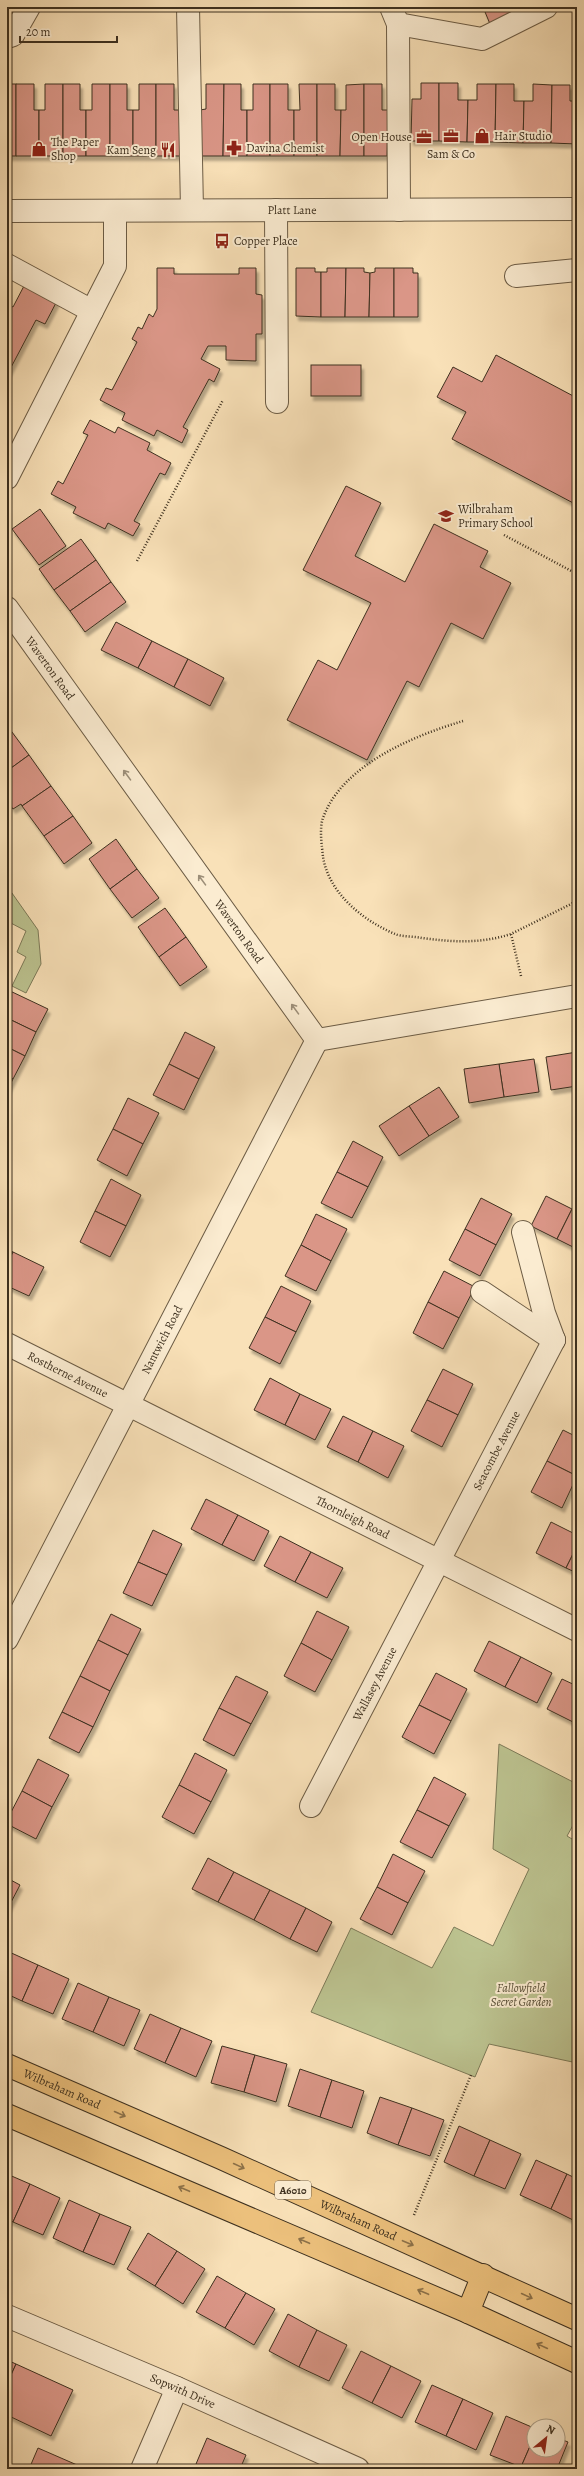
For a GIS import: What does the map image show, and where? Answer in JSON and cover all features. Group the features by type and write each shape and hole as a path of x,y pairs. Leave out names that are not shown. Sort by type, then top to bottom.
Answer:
{"highway":[{"name":"Wilbraham Road","path":"7,2065 221,2158 403,2241 483,2275 577,2319"},
{"path":"7,2114 468,2312 577,2362"},
{"path":"468,2312 483,2275"}],"street":[{"path":"7,37 13,34 29,7"},
{"path":"188,7 192,210"},
{"path":"398,210 394,16 482,39 546,7"},
{"name":"Platt Lane","path":"7,211 577,209"},
{"path":"7,478 115,266 115,210"},
{"path":"276,210 277,402"},
{"path":"7,265 92,311"},
{"path":"516,276 577,270"},
{"name":"Waverton Road","path":"7,608 317,1040"},
{"path":"317,1040 577,996"},
{"name":"Nantwich Road","path":"7,1640 317,1040"},
{"path":"523,1232 544,1313 554,1340"},
{"path":"482,1292 554,1340"},
{"name":"Seacombe Avenue","path":"439,1561 554,1340"},
{"name":"Rostherne Avenue","path":"7,1344 130,1404"},
{"name":"Thornleigh Road","path":"130,1404 577,1630"},
{"name":"Wallasey Avenue","path":"311,1806 439,1561"},
{"name":"Sopwith Drive","path":"7,2316 177,2388 358,2469"},
{"path":"142,2469 177,2388"}],"path":[{"path":"137,561 223,400"},
{"path":"504,535 577,574"},
{"path":"463,721 430,731 408,742 366,764 345,782 322,819 322,849 325,867 332,884 352,908 395,934 453,942 491,940 511,934 577,901"},
{"path":"511,934 528,1004"},
{"path":"403,2241 470,2075"}],"green space":[{"path":"7,886 38,930 41,964 26,993 12,986 26,957 17,952 26,931 7,921"},
{"name":"Fallowfield Secret Garden","path":"499,1744 577,1784 577,1818 567,1836 577,1842 577,2063 489,2044 475,2077 311,2012 351,1928 432,1968 454,1927 493,1946 529,1869 493,1849"}],"building":[{"path":"483,7 538,7 490,24"},
{"path":"421,83 439,83 439,141 411,141 412,99 421,99"},
{"path":"439,83 458,83 458,100 468,100 467,142 439,141"},
{"path":"7,84 16,84 16,156 7,156"},
{"path":"16,84 34,84 34,110 39,110 39,156 16,156"},
{"path":"45,84 63,84 63,156 39,156 39,110 45,110"},
{"path":"63,84 80,84 80,110 86,110 86,156 63,156"},
{"path":"92,84 110,84 110,156 86,156 86,110 92,110"},
{"path":"110,84 127,84 127,110 133,110 133,156 110,156"},
{"path":"139,84 156,84 156,156 133,156 133,110 139,110"},
{"path":"156,84 174,84 174,110 180,110 180,156 156,156"},
{"path":"206,84 224,84 223,156 200,156 200,110 206,109"},
{"path":"224,84 241,84 241,110 247,110 247,156 223,156"},
{"path":"253,84 270,84 270,156 247,156 247,110 253,110"},
{"path":"270,84 288,84 288,110 294,110 294,156 270,156"},
{"path":"299,84 317,84 317,156 294,156 294,110 300,110"},
{"path":"317,84 335,84 335,110 341,110 340,156 317,156"},
{"path":"364,84 364,156 340,156 341,110 346,110 346,85"},
{"path":"364,84 382,84 382,110 388,110 387,156 364,156"},
{"path":"477,84 496,84 495,142 467,142 468,100 477,100"},
{"path":"496,84 514,84 514,101 524,101 523,143 495,142"},
{"path":"533,84 552,85 551,143 523,143 524,101 533,101"},
{"path":"552,85 570,85 570,101 577,101 577,144 551,143"},
{"path":"157,268 174,268 174,274 239,274 239,268 256,268 256,294 262,295 262,334 256,334 256,361 226,360 226,346 208,346 201,359 220,369 214,382 209,379 183,427 188,430 182,443 157,430 154,436 122,420 125,413 100,400 106,388 112,390 137,342 132,339 138,327 142,329 149,314 153,317 157,309"},
{"path":"296,268 315,268 315,272 321,272 321,317 296,316"},
{"path":"327,268 346,268 345,317 321,317 321,272 327,272"},
{"path":"346,268 364,268 364,272 370,273 369,317 345,317"},
{"path":"375,268 394,268 394,317 369,317 370,273 375,272"},
{"path":"394,268 413,268 413,273 418,273 418,317 394,317"},
{"path":"25,284 57,301 45,324 36,320 7,375 7,304 13,307"},
{"path":"496,355 577,398 577,505 452,439 466,412 437,397 453,367 482,382"},
{"path":"311,365 361,365 361,396 311,396"},
{"path":"90,420 115,433 118,427 150,443 147,450 171,463 165,475 160,473 134,521 140,524 133,536 108,523 105,529 73,513 76,507 51,494 58,481 63,484 88,435 83,433"},
{"path":"346,486 381,503 355,556 405,582 434,524 488,551 480,567 511,583 483,639 451,623 419,687 407,681 367,760 287,720 318,660 337,670 371,603 303,570"},
{"path":"40,509 66,546 39,565 12,529"},
{"path":"81,539 96,560 54,590 39,569"},
{"path":"96,560 111,582 70,611 54,590"},
{"path":"111,582 126,602 85,632 70,611"},
{"path":"116,622 152,641 138,668 101,650"},
{"path":"152,641 188,659 174,687 138,668"},
{"path":"188,659 224,678 210,706 174,687"},
{"path":"9,728 29,755 7,771 7,729"},
{"path":"29,755 51,786 22,806 21,804 13,809 7,801 7,771"},
{"path":"51,786 73,816 44,836 22,806"},
{"path":"73,816 92,843 64,864 44,836"},
{"path":"116,839 137,869 110,889 89,859"},
{"path":"137,869 159,898 132,918 110,889"},
{"path":"165,908 186,937 159,957 138,927"},
{"path":"186,937 207,967 180,986 159,957"},
{"path":"8,990 48,1009 36,1032 7,1018"},
{"path":"7,1018 36,1032 25,1056 7,1047"},
{"path":"185,1032 215,1047 199,1079 169,1064"},
{"path":"7,1047 25,1056 13,1079 7,1076"},
{"path":"577,1052 577,1086 551,1090 546,1057"},
{"path":"534,1059 539,1092 504,1097 499,1064"},
{"path":"169,1064 199,1079 184,1110 153,1095"},
{"path":"499,1064 504,1097 469,1103 464,1069"},
{"path":"7,1076 13,1079 7,1091"},
{"path":"439,1087 459,1117 429,1136 409,1106"},
{"path":"128,1098 159,1113 143,1144 113,1129"},
{"path":"409,1106 429,1136 399,1156 379,1126"},
{"path":"113,1129 143,1144 127,1176 97,1160"},
{"path":"353,1141 383,1157 368,1187 337,1172"},
{"path":"337,1172 368,1187 352,1218 321,1203"},
{"path":"111,1179 141,1195 126,1226 95,1211"},
{"path":"546,1196 572,1209 557,1239 531,1226"},
{"path":"481,1198 512,1214 496,1245 465,1229"},
{"path":"572,1209 577,1212 577,1249 557,1239"},
{"path":"95,1211 126,1226 110,1257 80,1242"},
{"path":"316,1214 347,1229 331,1261 301,1245"},
{"path":"465,1229 496,1245 480,1276 449,1260"},
{"path":"301,1245 331,1261 316,1291 285,1276"},
{"path":"7,1248 13,1252 7,1264"},
{"path":"13,1252 44,1267 29,1296 7,1286 7,1264"},
{"path":"444,1271 475,1287 459,1318 428,1302"},
{"path":"281,1286 311,1301 296,1332 265,1317"},
{"path":"428,1302 459,1318 443,1349 413,1333"},
{"path":"265,1317 296,1332 280,1364 249,1348"},
{"path":"443,1369 473,1384 458,1415 427,1400"},
{"path":"270,1378 300,1394 285,1425 254,1410"},
{"path":"300,1394 331,1409 315,1440 285,1425"},
{"path":"427,1400 458,1415 442,1447 411,1431"},
{"path":"343,1416 373,1431 358,1462 327,1447"},
{"path":"563,1430 577,1437 577,1476 547,1461"},
{"path":"373,1431 404,1446 388,1478 358,1462"},
{"path":"547,1461 577,1476 562,1508 531,1492"},
{"path":"206,1499 238,1515 222,1545 191,1529"},
{"path":"238,1515 269,1531 254,1561 222,1545"},
{"path":"551,1522 577,1535 577,1546 566,1568 536,1553"},
{"path":"153,1530 182,1544 167,1575 138,1562"},
{"path":"280,1536 311,1552 295,1582 264,1566"},
{"path":"577,1546 577,1573 566,1568"},
{"path":"311,1552 343,1568 327,1598 295,1582"},
{"path":"138,1562 167,1575 152,1606 123,1593"},
{"path":"317,1611 349,1627 332,1660 301,1643"},
{"path":"111,1614 141,1629 128,1655 98,1640"},
{"path":"98,1640 128,1655 110,1691 80,1676"},
{"path":"489,1641 521,1657 505,1687 474,1671"},
{"path":"301,1643 332,1660 315,1692 284,1676"},
{"path":"521,1657 552,1673 537,1703 505,1687"},
{"path":"436,1673 467,1689 451,1721 419,1705"},
{"path":"80,1676 110,1691 93,1727 62,1712"},
{"path":"236,1676 268,1692 251,1724 219,1708"},
{"path":"562,1679 577,1686 577,1724 547,1709"},
{"path":"419,1705 451,1721 434,1754 402,1737"},
{"path":"219,1708 251,1724 234,1756 203,1740"},
{"path":"62,1712 93,1727 79,1753 49,1738"},
{"path":"195,1753 227,1770 211,1802 179,1785"},
{"path":"38,1759 69,1775 52,1807 22,1791"},
{"path":"434,1777 466,1794 449,1826 417,1810"},
{"path":"179,1785 211,1802 194,1834 162,1817"},
{"path":"22,1791 52,1807 36,1839 7,1824 7,1820"},
{"path":"417,1810 449,1826 432,1858 400,1842"},
{"path":"393,1854 425,1871 408,1903 377,1887"},
{"path":"208,1858 234,1872 218,1902 192,1889"},
{"path":"234,1872 270,1890 254,1920 218,1902"},
{"path":"7,1878 20,1885 7,1910"},
{"path":"377,1887 408,1903 392,1935 360,1919"},
{"path":"270,1890 306,1908 290,1939 254,1920"},
{"path":"306,1908 332,1922 317,1952 290,1939"},
{"path":"7,1951 38,1965 22,2001 7,1994"},
{"path":"38,1965 69,1979 53,2014 22,2001"},
{"path":"78,1983 109,1997 93,2032 62,2019"},
{"path":"109,1997 140,2010 124,2046 93,2032"},
{"path":"150,2014 181,2028 165,2063 134,2049"},
{"path":"181,2028 212,2041 196,2077 165,2063"},
{"path":"222,2046 255,2055 244,2092 211,2083"},
{"path":"255,2055 287,2064 276,2102 244,2092"},
{"path":"300,2069 332,2080 320,2117 288,2106"},
{"path":"332,2080 364,2091 352,2128 320,2117"},
{"path":"380,2097 412,2108 398,2145 367,2133"},
{"path":"412,2108 444,2120 430,2156 398,2145"},
{"path":"459,2126 490,2140 474,2176 444,2162"},
{"path":"490,2140 521,2154 505,2189 474,2176"},
{"path":"536,2160 567,2174 551,2209 520,2195"},
{"path":"7,2174 30,2184 13,2222 7,2219"},
{"path":"567,2174 577,2179 577,2222 551,2209"},
{"path":"30,2184 60,2198 43,2235 13,2222"},
{"path":"69,2200 100,2214 83,2252 53,2238"},
{"path":"100,2214 131,2227 114,2265 83,2252"},
{"path":"148,2233 177,2251 155,2286 127,2269"},
{"path":"177,2251 205,2269 183,2304 155,2286"},
{"path":"217,2276 246,2293 225,2328 196,2312"},
{"path":"246,2293 275,2309 254,2345 225,2328"},
{"path":"288,2314 317,2330 299,2367 269,2351"},
{"path":"317,2330 347,2345 329,2381 299,2367"},
{"path":"361,2351 391,2366 372,2403 342,2388"},
{"path":"7,2360 16,2364 7,2384"},
{"path":"16,2364 73,2390 51,2436 7,2415 7,2384"},
{"path":"391,2366 421,2381 402,2418 372,2403"},
{"path":"432,2385 463,2399 446,2436 415,2422"},
{"path":"463,2399 493,2413 476,2450 446,2436"},
{"path":"506,2416 526,2425 526,2455 521,2467 490,2455"},
{"path":"207,2438 246,2455 240,2469 206,2469 196,2464"},
{"path":"38,2448 84,2468 84,2469 29,2469"},
{"path":"526,2455 526,2458 561,2458 557,2469 521,2467"},
{"path":"196,2464 206,2469 194,2469"}],"place":[{"name":"Sam & Co","path":"451,136"},
{"name":"Hair Studio","path":"482,136"},
{"name":"Open House","path":"424,137"},
{"name":"Davina Chemist","path":"234,148"},
{"name":"The Paper Shop","path":"39,149"},
{"name":"Kam Seng","path":"168,150"},
{"name":"Copper Place","path":"222,241"},
{"name":"Wilbraham Primary School","path":"446,516"}]}
